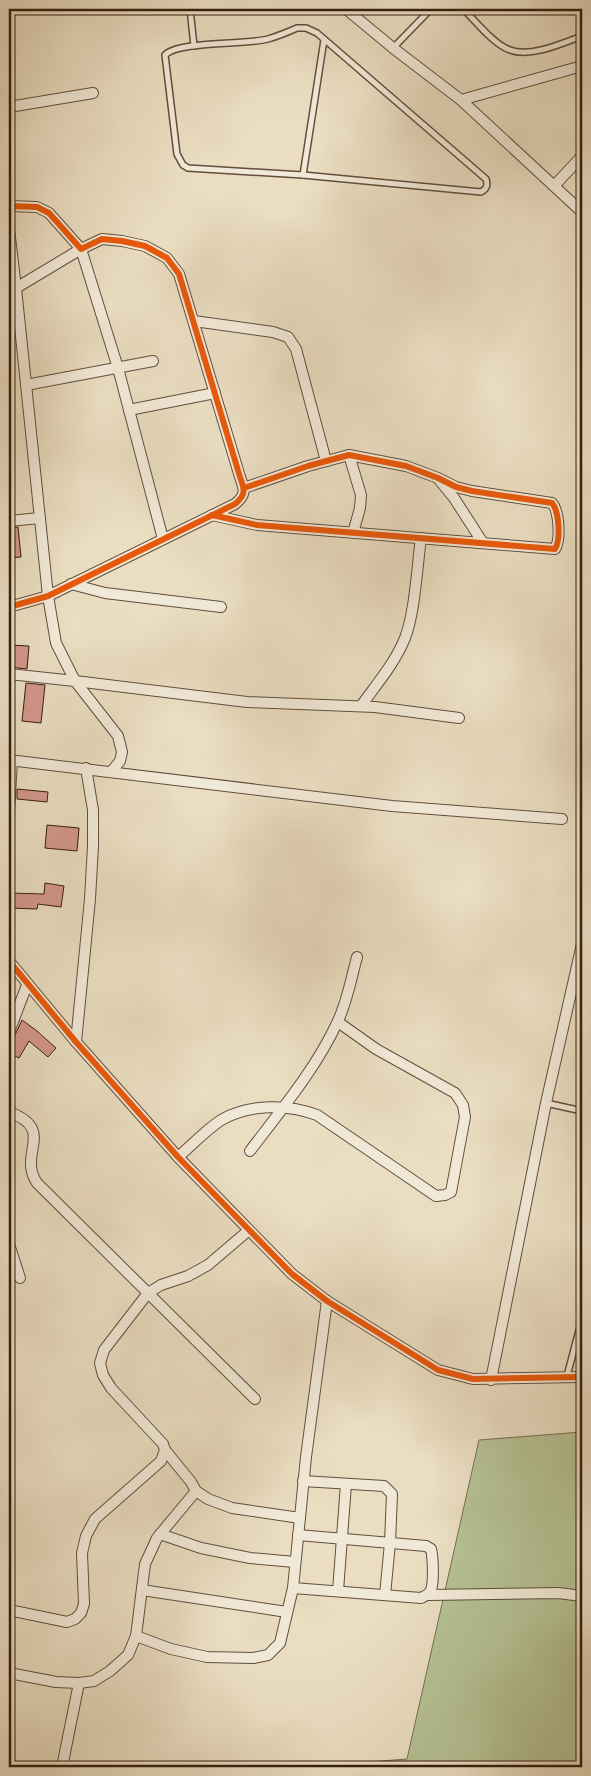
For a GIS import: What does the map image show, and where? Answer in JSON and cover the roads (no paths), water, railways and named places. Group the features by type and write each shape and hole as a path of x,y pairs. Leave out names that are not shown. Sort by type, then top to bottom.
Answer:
{"street":[{"path":"346,9 461,100 582,212"},
{"path":"461,100 582,66"},
{"path":"9,107 93,93"},
{"path":"554,186 582,156"},
{"path":"9,206 37,206 50,213 81,249 118,368 163,539"},
{"path":"9,229 16,288 13,300 26,385 48,596 56,643 75,681 118,736 122,752 120,761 112,772"},
{"path":"9,608 48,596 235,504 242,498 244,488 179,274 167,258 145,246 122,241 102,240 81,249 16,288"},
{"path":"194,321 273,332 288,338 296,349 326,461"},
{"path":"26,385 153,361"},
{"path":"129,410 215,393"},
{"path":"212,515 257,525 555,549 559,542 556,507 552,503 456,487 406,466 349,455 281,474 244,488"},
{"path":"349,455 361,494 360,508 353,533"},
{"path":"438,478 454,498 483,543"},
{"path":"9,521 40,518"},
{"path":"360,706 396,656 406,638 421,538"},
{"path":"71,584 105,592 221,607"},
{"path":"9,674 247,702 360,706 459,718"},
{"path":"9,812 11,760 392,806 562,820"},
{"path":"76,1042 90,899 93,846 93,810 86,768"},
{"path":"491,1380 546,1103 582,944"},
{"path":"250,1151 322,1053 338,1022 348,994 357,957"},
{"path":"9,962 76,1042 178,1157 292,1274 327,1301 438,1370 473,1379 491,1380 582,1377"},
{"path":"9,1032 27,985"},
{"path":"178,1157 222,1120 250,1110 283,1107 302,1109 317,1115 436,1196 451,1192 465,1117 463,1105 455,1093 376,1050 338,1022"},
{"path":"9,1112 23,1117 31,1125 34,1137 30,1163 32,1175 38,1183 255,1399"},
{"path":"249,1230 208,1264 188,1276 161,1285 148,1293 104,1350 100,1362 103,1375 111,1388 163,1444 165,1450 191,1482 196,1492 208,1499 232,1508 300,1518"},
{"path":"9,1244 20,1278"},
{"path":"136,1636 171,1649 207,1657 253,1658 268,1655 280,1643 293,1588 303,1481 327,1301"},
{"path":"9,1610 67,1622 75,1619 81,1613 84,1604 82,1553 86,1536 95,1519 161,1461 165,1450"},
{"path":"303,1481 384,1486 392,1494 385,1595"},
{"path":"338,1591 346,1484"},
{"path":"9,1673 56,1682 79,1684 94,1681 110,1671 128,1655 136,1636 145,1564 160,1534 196,1492"},
{"path":"160,1534 201,1548 250,1558 295,1562"},
{"path":"298,1535 426,1546 431,1549 432,1554 431,1590 428,1595"},
{"path":"293,1588 421,1598 428,1595 558,1593 582,1596"},
{"path":"142,1590 287,1612"},
{"path":"62,1767 79,1684"}],"lane":[{"path":"190,9 194,46"},
{"path":"393,48 431,9"},
{"path":"463,9 500,44 511,51 528,52 543,49 582,36"},
{"path":"298,28 306,28 317,32 486,179 488,184 481,192 303,175 188,168 183,165 177,154 165,55 172,50 194,46 268,39 298,28"},
{"path":"303,175 324,40"},
{"path":"546,1103 582,1111"},
{"path":"567,1376 582,1319"}]}
